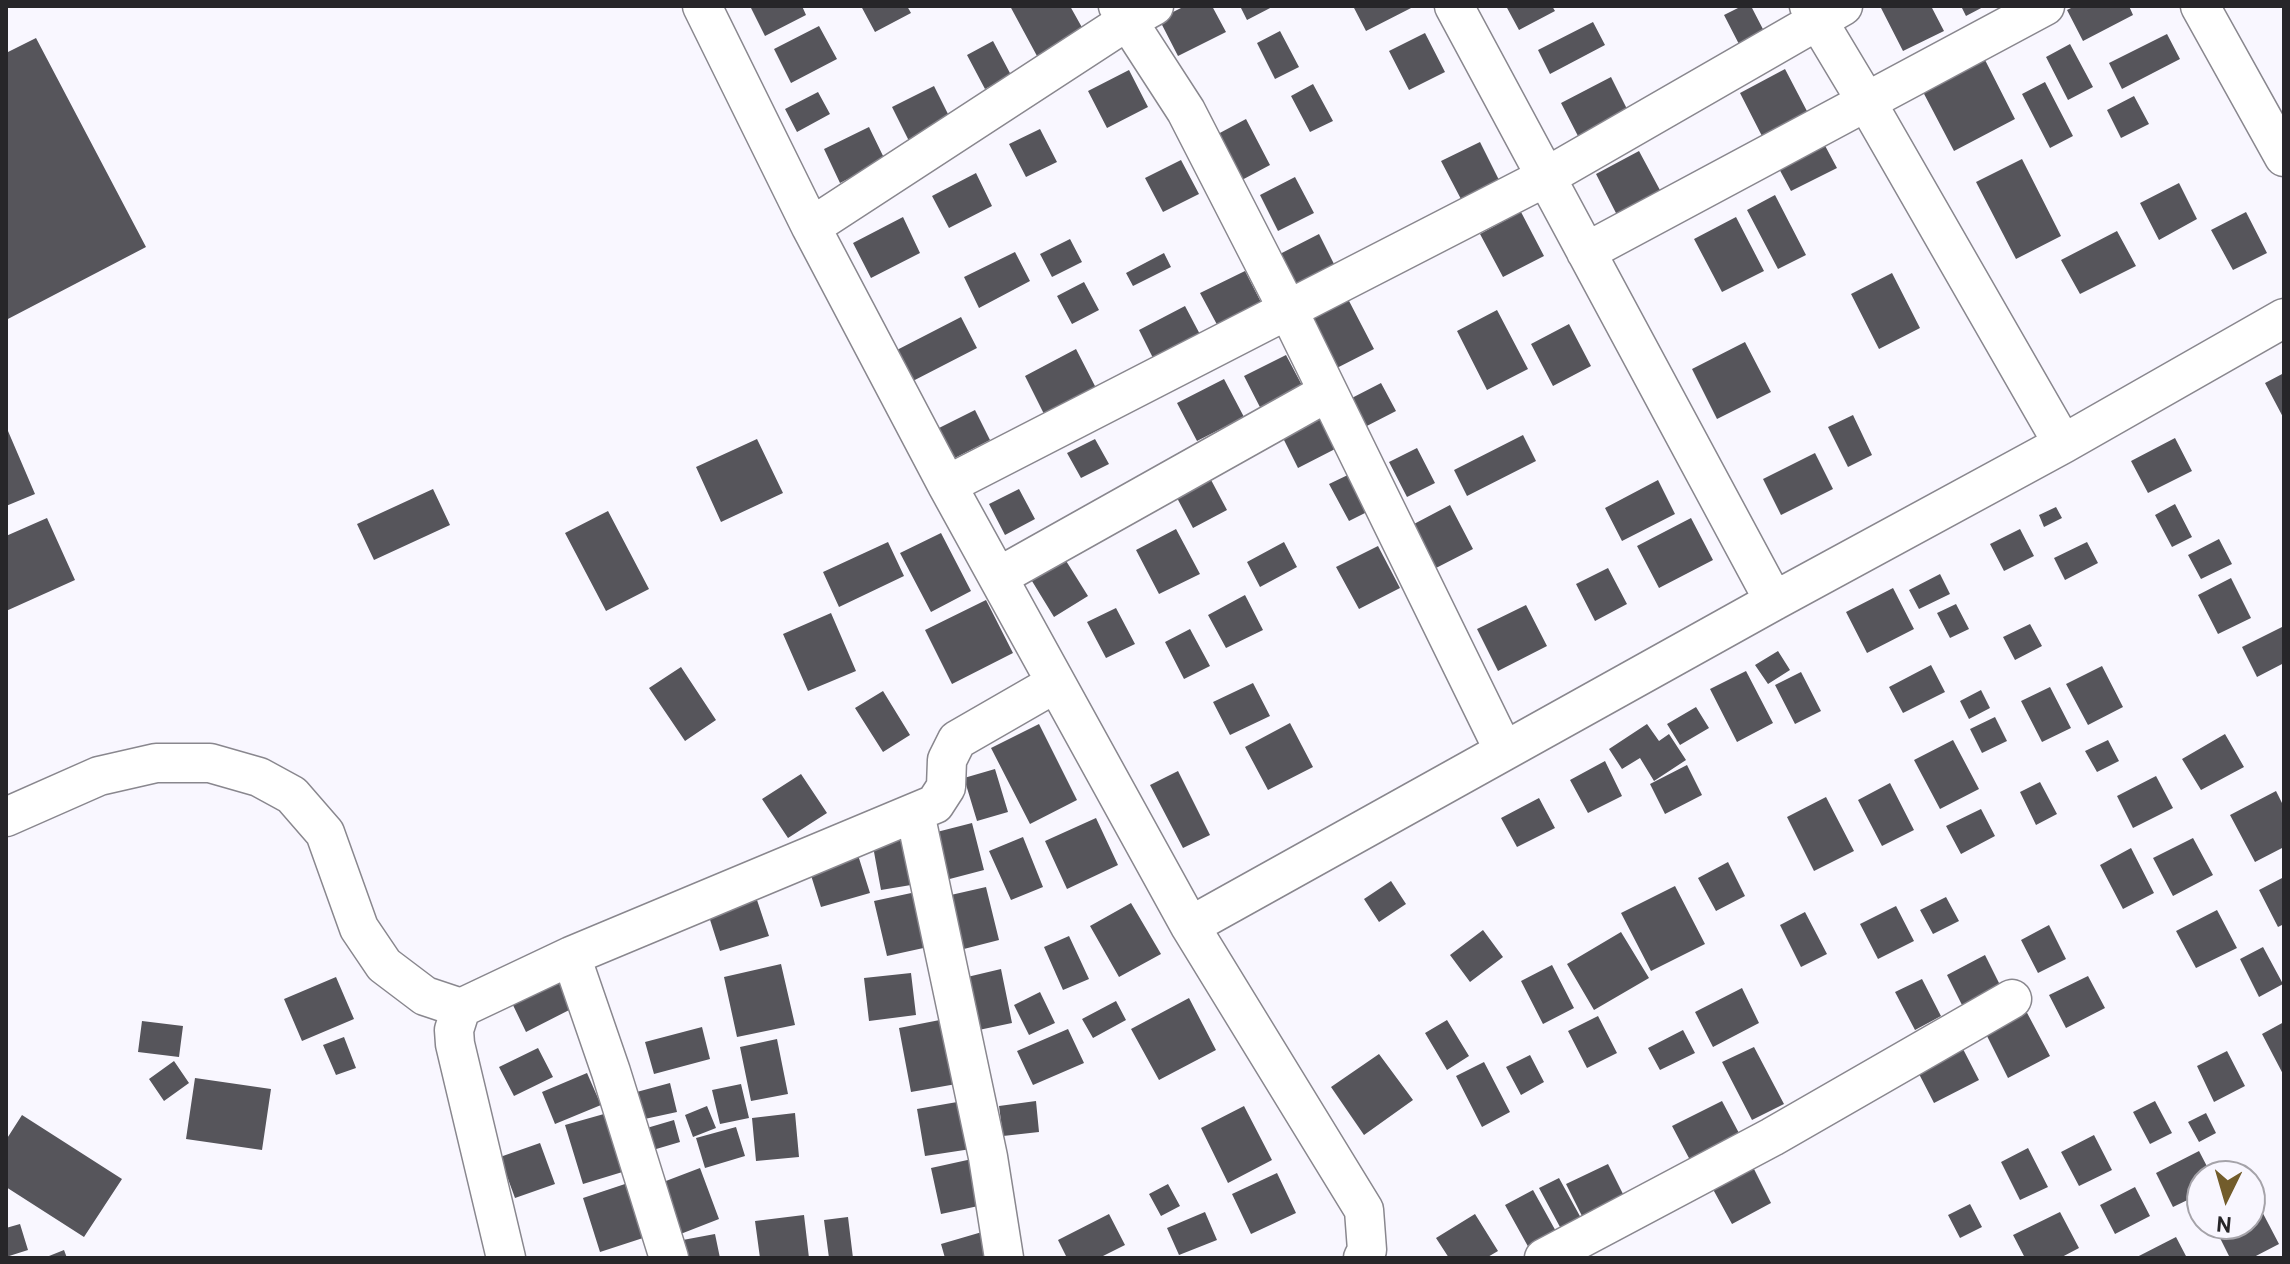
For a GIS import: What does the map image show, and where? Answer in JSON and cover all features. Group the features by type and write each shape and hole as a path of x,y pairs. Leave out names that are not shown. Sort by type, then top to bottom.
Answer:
{"street":[{"path":"702,6 811,227 947,485 1190,926 1364,1210 1373,1255"},
{"path":"1454,6 1774,601"},
{"path":"1586,252 2045,6"},
{"path":"2200,6 2284,157"},
{"path":"811,227 1133,11 1288,310 1504,751"},
{"path":"947,485 1546,177 1823,11 1866,101 2063,444"},
{"path":"1190,926 2063,444 2284,318"},
{"path":"998,577 1328,392"},
{"path":"6,817 99,776 156,763 210,763 259,777 292,795 325,833 359,928 384,965 425,996 461,1008 571,956 935,804 946,787 947,760 957,740 1056,683"},
{"path":"915,813 988,1157 1004,1258"},
{"path":"571,956 669,1258"},
{"path":"1544,1258 1772,1137 2012,999"},
{"path":"461,1008 454,1030 455,1044 506,1258"}],"building":[{"path":"750,6 802,6 806,15 765,36"},
{"path":"861,6 907,6 911,13 875,32"},
{"path":"1010,6 1070,6 1084,31 1037,56"},
{"path":"1185,6 1212,6 1226,32 1178,56 1159,19"},
{"path":"1240,6 1274,6 1247,20"},
{"path":"1353,6 1415,6 1366,31"},
{"path":"1506,6 1552,6 1555,11 1519,30"},
{"path":"1742,6 1751,6 1766,35 1741,48 1724,15"},
{"path":"1880,6 1931,6 1944,31 1903,51"},
{"path":"1961,6 1985,6 1966,16"},
{"path":"2075,6 2129,6 2133,15 2083,41 2067,10"},
{"path":"1593,22 1605,45 1550,74 1538,50"},
{"path":"819,26 837,59 791,83 774,49"},
{"path":"1280,31 1299,67 1275,79 1257,43"},
{"path":"1425,33 1445,72 1409,90 1389,51"},
{"path":"2167,34 2180,59 2122,89 2109,63"},
{"path":"36,38 146,247 6,320 6,53"},
{"path":"993,41 1011,75 985,89 967,55"},
{"path":"2070,44 2093,87 2068,100 2046,57"},
{"path":"1984,58 2015,119 1954,151 1922,90"},
{"path":"1785,69 1809,115 1763,138 1740,93"},
{"path":"1129,70 1148,107 1107,128 1088,91"},
{"path":"1611,77 1628,111 1578,136 1561,103"},
{"path":"2045,82 2073,136 2050,148 2022,94"},
{"path":"1313,84 1333,121 1310,132 1291,96"},
{"path":"934,86 952,122 910,143 892,107"},
{"path":"818,92 830,114 797,132 785,109"},
{"path":"2134,96 2149,124 2121,138 2107,110"},
{"path":"1246,119 1270,165 1240,181 1216,135"},
{"path":"869,127 885,160 840,183 824,149"},
{"path":"1040,129 1057,162 1026,177 1009,144"},
{"path":"1822,140 1837,168 1791,191 1776,163"},
{"path":"1480,142 1500,182 1462,201 1441,161"},
{"path":"1639,151 1661,192 1617,215 1596,174"},
{"path":"2022,159 2061,236 2016,259 1976,182"},
{"path":"1181,160 1199,194 1163,212 1145,178"},
{"path":"976,173 992,206 949,228 932,196"},
{"path":"1295,177 1314,213 1278,231 1260,195"},
{"path":"2179,183 2197,219 2159,240 2140,203"},
{"path":"1775,195 1806,255 1778,269 1747,210"},
{"path":"1521,212 1544,256 1503,277 1480,234"},
{"path":"2246,212 2267,253 2233,270 2211,230"},
{"path":"903,217 920,253 871,278 853,243"},
{"path":"1736,217 1764,271 1722,292 1694,239"},
{"path":"2117,231 2136,266 2080,294 2061,260"},
{"path":"1319,234 1337,270 1293,293 1274,257"},
{"path":"1070,239 1082,262 1052,277 1040,254"},
{"path":"1015,252 1030,281 979,308 964,277"},
{"path":"1164,253 1171,267 1133,286 1126,273"},
{"path":"1245,271 1265,310 1221,332 1200,293"},
{"path":"1892,273 1920,328 1879,349 1851,294"},
{"path":"1084,282 1099,310 1072,324 1057,296"},
{"path":"1348,299 1374,349 1331,371 1305,320"},
{"path":"1185,306 1203,340 1156,364 1139,330"},
{"path":"1497,310 1528,369 1487,390 1457,331"},
{"path":"961,317 977,348 909,383 893,352"},
{"path":"1569,324 1591,366 1553,386 1531,344"},
{"path":"1745,342 1771,392 1717,419 1692,369"},
{"path":"1076,349 1096,388 1044,414 1025,376"},
{"path":"1286,355 1305,391 1263,413 1244,376"},
{"path":"2284,373 2284,419 2265,383"},
{"path":"1224,379 1244,417 1197,441 1177,403"},
{"path":"1381,383 1396,411 1361,429 1346,401"},
{"path":"975,410 990,440 947,462 931,432"},
{"path":"1320,415 1337,448 1298,468 1281,434"},
{"path":"1853,415 1872,455 1848,467 1828,427"},
{"path":"6,432 35,494 6,506"},
{"path":"1523,435 1536,461 1467,496 1454,470"},
{"path":"2175,438 2192,471 2148,493 2131,461"},
{"path":"757,439 783,493 721,522 696,467"},
{"path":"1095,439 1109,464 1081,478 1067,453"},
{"path":"1417,448 1435,483 1407,497 1389,462"},
{"path":"1815,453 1833,489 1781,515 1763,479"},
{"path":"1352,473 1371,510 1349,521 1329,484"},
{"path":"1210,478 1227,510 1193,528 1176,496"},
{"path":"1658,480 1675,514 1622,541 1605,508"},
{"path":"433,489 450,525 374,560 357,524"},
{"path":"1019,489 1035,519 1005,535 989,504"},
{"path":"2175,504 2192,537 2172,547 2155,515"},
{"path":"1450,505 1473,549 1436,568 1414,524"},
{"path":"2056,507 2062,518 2044,527 2039,515"},
{"path":"608,511 649,589 606,611 565,533"},
{"path":"47,518 75,580 6,611 6,536"},
{"path":"1691,518 1713,560 1659,588 1637,546"},
{"path":"1176,529 1200,574 1159,594 1136,550"},
{"path":"2020,529 2034,556 2004,571 1990,544"},
{"path":"941,533 971,591 931,612 900,553"},
{"path":"2219,539 2232,564 2201,579 2188,555"},
{"path":"888,542 904,576 839,607 823,572"},
{"path":"1284,542 1297,567 1260,587 1247,562"},
{"path":"2087,542 2098,563 2065,580 2054,558"},
{"path":"1378,546 1400,588 1359,609 1336,567"},
{"path":"1058,548 1088,596 1054,617 1024,568"},
{"path":"1608,568 1627,604 1595,621 1576,584"},
{"path":"1940,574 1950,594 1919,609 1909,590"},
{"path":"2231,578 2251,618 2218,634 2198,595"},
{"path":"1893,588 1914,629 1867,653 1846,612"},
{"path":"1245,595 1263,630 1226,648 1208,615"},
{"path":"986,600 1013,653 952,684 925,630"},
{"path":"1956,604 1969,629 1950,638 1937,613"},
{"path":"1526,605 1547,646 1498,671 1477,629"},
{"path":"1116,608 1135,644 1106,658 1087,622"},
{"path":"831,613 856,671 808,691 783,634"},
{"path":"2030,624 2042,646 2015,660 2003,637"},
{"path":"2284,626 2284,663 2257,677 2242,647"},
{"path":"1190,629 1210,666 1184,679 1165,642"},
{"path":"1778,651 1790,670 1768,684 1755,665"},
{"path":"1931,665 1945,692 1903,713 1889,687"},
{"path":"2102,666 2123,707 2088,725 2066,684"},
{"path":"681,667 716,720 685,741 649,688"},
{"path":"1746,671 1773,723 1737,742 1710,689"},
{"path":"1801,672 1821,711 1795,724 1775,685"},
{"path":"1253,683 1270,716 1230,735 1213,702"},
{"path":"2050,687 2071,728 2042,742 2021,701"},
{"path":"1981,690 1990,708 1969,719 1960,701"},
{"path":"883,691 910,735 883,752 855,708"},
{"path":"1696,707 1709,728 1680,745 1667,724"},
{"path":"1995,717 2007,741 1982,753 1970,729"},
{"path":"1290,723 1313,767 1268,790 1245,747"},
{"path":"1039,724 1077,800 1030,824 991,748"},
{"path":"1647,724 1659,741 1669,734 1686,760 1654,781 1640,758 1622,769 1609,749"},
{"path":"2225,734 2244,767 2201,790 2182,759"},
{"path":"1953,740 1979,789 1940,809 1914,760"},
{"path":"2108,740 2119,761 2097,772 2085,751"},
{"path":"1605,761 1622,796 1588,813 1570,780"},
{"path":"1687,765 1702,795 1665,814 1650,784"},
{"path":"995,769 1008,812 977,821 964,778"},
{"path":"1178,771 1210,835 1183,848 1150,785"},
{"path":"801,774 827,813 788,838 762,799"},
{"path":"2156,776 2173,808 2133,828 2117,796"},
{"path":"2040,782 2057,814 2036,825 2020,792"},
{"path":"1890,783 1914,830 1882,846 1858,800"},
{"path":"2276,791 2284,807 2284,847 2255,862 2230,815"},
{"path":"1826,797 1854,851 1814,871 1787,817"},
{"path":"1539,798 1555,828 1517,847 1501,818"},
{"path":"1981,809 1995,836 1961,854 1946,826"},
{"path":"1096,818 1118,865 1067,889 1045,841"},
{"path":"972,823 984,870 942,881 929,834"},
{"path":"903,836 911,885 881,890 872,841"},
{"path":"1023,837 1043,887 1011,900 989,851"},
{"path":"2193,838 2213,875 2173,896 2153,858"},
{"path":"2131,848 2154,893 2123,909 2100,865"},
{"path":"858,855 870,893 821,907 809,869"},
{"path":"1728,862 1745,896 1716,911 1698,878"},
{"path":"2284,877 2284,924 2278,927 2259,890"},
{"path":"1391,881 1406,904 1379,922 1364,899"},
{"path":"1675,886 1705,944 1651,971 1621,913"},
{"path":"986,887 999,940 956,951 942,897"},
{"path":"753,888 769,936 720,951 705,904"},
{"path":"916,892 928,947 887,956 874,901"},
{"path":"1946,897 1959,921 1933,934 1920,910"},
{"path":"1131,903 1161,954 1119,977 1090,926"},
{"path":"1896,906 1914,941 1878,959 1860,924"},
{"path":"2217,910 2237,948 2196,968 2176,931"},
{"path":"1805,912 1827,954 1801,967 1780,925"},
{"path":"2049,925 2066,959 2038,973 2021,940"},
{"path":"1483,930 1503,957 1470,982 1450,955"},
{"path":"1621,932 1649,978 1594,1010 1567,964"},
{"path":"1069,936 1089,979 1063,990 1044,947"},
{"path":"2263,947 2283,984 2259,997 2240,959"},
{"path":"1985,955 2000,985 1962,1005 1947,975"},
{"path":"781,964 795,1025 737,1037 724,977"},
{"path":"1552,965 1574,1008 1543,1024 1521,981"},
{"path":"1001,969 1012,1023 974,1031 963,978"},
{"path":"911,973 916,1015 869,1021 864,978"},
{"path":"564,974 579,1005 526,1032 511,1001"},
{"path":"2088,976 2105,1008 2066,1028 2049,995"},
{"path":"336,977 354,1019 302,1041 284,999"},
{"path":"1922,979 1941,1016 1915,1030 1895,992"},
{"path":"1742,988 1759,1023 1713,1047 1695,1012"},
{"path":"1040,992 1055,1023 1029,1035 1014,1005"},
{"path":"1189,998 1216,1050 1159,1080 1131,1029"},
{"path":"1116,1001 1126,1020 1093,1038 1082,1019"},
{"path":"2025,1009 2050,1056 2008,1078 1984,1030"},
{"path":"1598,1016 1617,1053 1587,1068 1568,1031"},
{"path":"950,1018 962,1083 911,1092 899,1028"},
{"path":"1447,1020 1469,1056 1447,1070 1425,1033"},
{"path":"142,1021 183,1026 179,1057 138,1052"},
{"path":"2284,1022 2284,1076 2262,1034"},
{"path":"702,1027 710,1059 654,1074 645,1042"},
{"path":"1068,1029 1084,1063 1033,1085 1017,1051"},
{"path":"1683,1030 1695,1053 1660,1070 1648,1048"},
{"path":"344,1037 356,1068 336,1075 323,1045"},
{"path":"777,1039 788,1094 751,1101 740,1047"},
{"path":"1754,1047 1784,1104 1752,1120 1722,1062"},
{"path":"538,1048 553,1077 514,1096 499,1067"},
{"path":"1963,1049 1979,1080 1934,1103 1918,1072"},
{"path":"2227,1051 2245,1086 2214,1102 2197,1066"},
{"path":"1379,1054 1413,1100 1364,1135 1331,1087"},
{"path":"1530,1055 1544,1082 1521,1095 1506,1067"},
{"path":"174,1061 189,1083 164,1101 149,1079"},
{"path":"1484,1062 1510,1112 1482,1127 1456,1076"},
{"path":"587,1073 601,1105 555,1124 542,1092"},
{"path":"195,1078 271,1089 262,1150 186,1139"},
{"path":"670,1083 677,1112 640,1120 633,1093"},
{"path":"741,1084 749,1118 720,1124 712,1090"},
{"path":"963,1101 971,1149 925,1156 917,1109"},
{"path":"1036,1101 1039,1132 1003,1136 999,1106"},
{"path":"1722,1101 1740,1135 1690,1160 1672,1126"},
{"path":"2155,1101 2172,1133 2150,1144 2133,1112"},
{"path":"707,1106 716,1128 693,1137 685,1115"},
{"path":"1244,1106 1272,1160 1228,1183 1201,1128"},
{"path":"611,1112 629,1170 583,1184 565,1125"},
{"path":"795,1113 799,1157 756,1161 752,1118"},
{"path":"2206,1113 2216,1133 2199,1142 2188,1122"},
{"path":"22,1115 122,1179 84,1237 6,1187 6,1140"},
{"path":"674,1120 680,1142 646,1152 640,1130"},
{"path":"736,1127 745,1156 705,1168 696,1138"},
{"path":"2094,1135 2112,1170 2079,1186 2061,1152"},
{"path":"540,1143 555,1184 515,1198 500,1157"},
{"path":"2028,1148 2048,1187 2020,1200 2001,1162"},
{"path":"2199,1151 2204,1160 2186,1160 2186,1201 2173,1207 2156,1173"},
{"path":"972,1159 983,1205 941,1214 931,1168"},
{"path":"1750,1161 1771,1203 1732,1224 1709,1182"},
{"path":"1608,1164 1627,1202 1585,1222 1566,1184"},
{"path":"700,1168 719,1219 678,1235 658,1184"},
{"path":"1277,1173 1296,1213 1251,1234 1232,1194"},
{"path":"1559,1178 1587,1229 1567,1240 1539,1188"},
{"path":"625,1184 643,1238 600,1252 583,1198"},
{"path":"1168,1184 1180,1206 1161,1216 1149,1194"},
{"path":"2135,1187 2150,1216 2115,1234 2100,1205"},
{"path":"1533,1190 1558,1235 1530,1250 1505,1205"},
{"path":"1970,1204 1982,1227 1960,1238 1948,1215"},
{"path":"1205,1212 1217,1240 1179,1255 1167,1228"},
{"path":"2060,1212 2079,1248 2060,1258 2025,1258 2013,1235"},
{"path":"1109,1214 1125,1245 1099,1258 1067,1258 1058,1240"},
{"path":"1475,1214 1498,1251 1486,1258 1449,1258 1436,1238"},
{"path":"804,1215 809,1258 760,1258 755,1221"},
{"path":"848,1217 853,1258 829,1258 824,1220"},
{"path":"2266,1219 2279,1244 2252,1258 2230,1258 2221,1240 2266,1240"},
{"path":"20,1224 28,1250 6,1257 6,1228"},
{"path":"982,1232 990,1258 945,1258 941,1244"},
{"path":"715,1234 720,1258 675,1258 672,1242"},
{"path":"2176,1237 2187,1258 2135,1258"},
{"path":"64,1250 67,1258 44,1258"}]}
